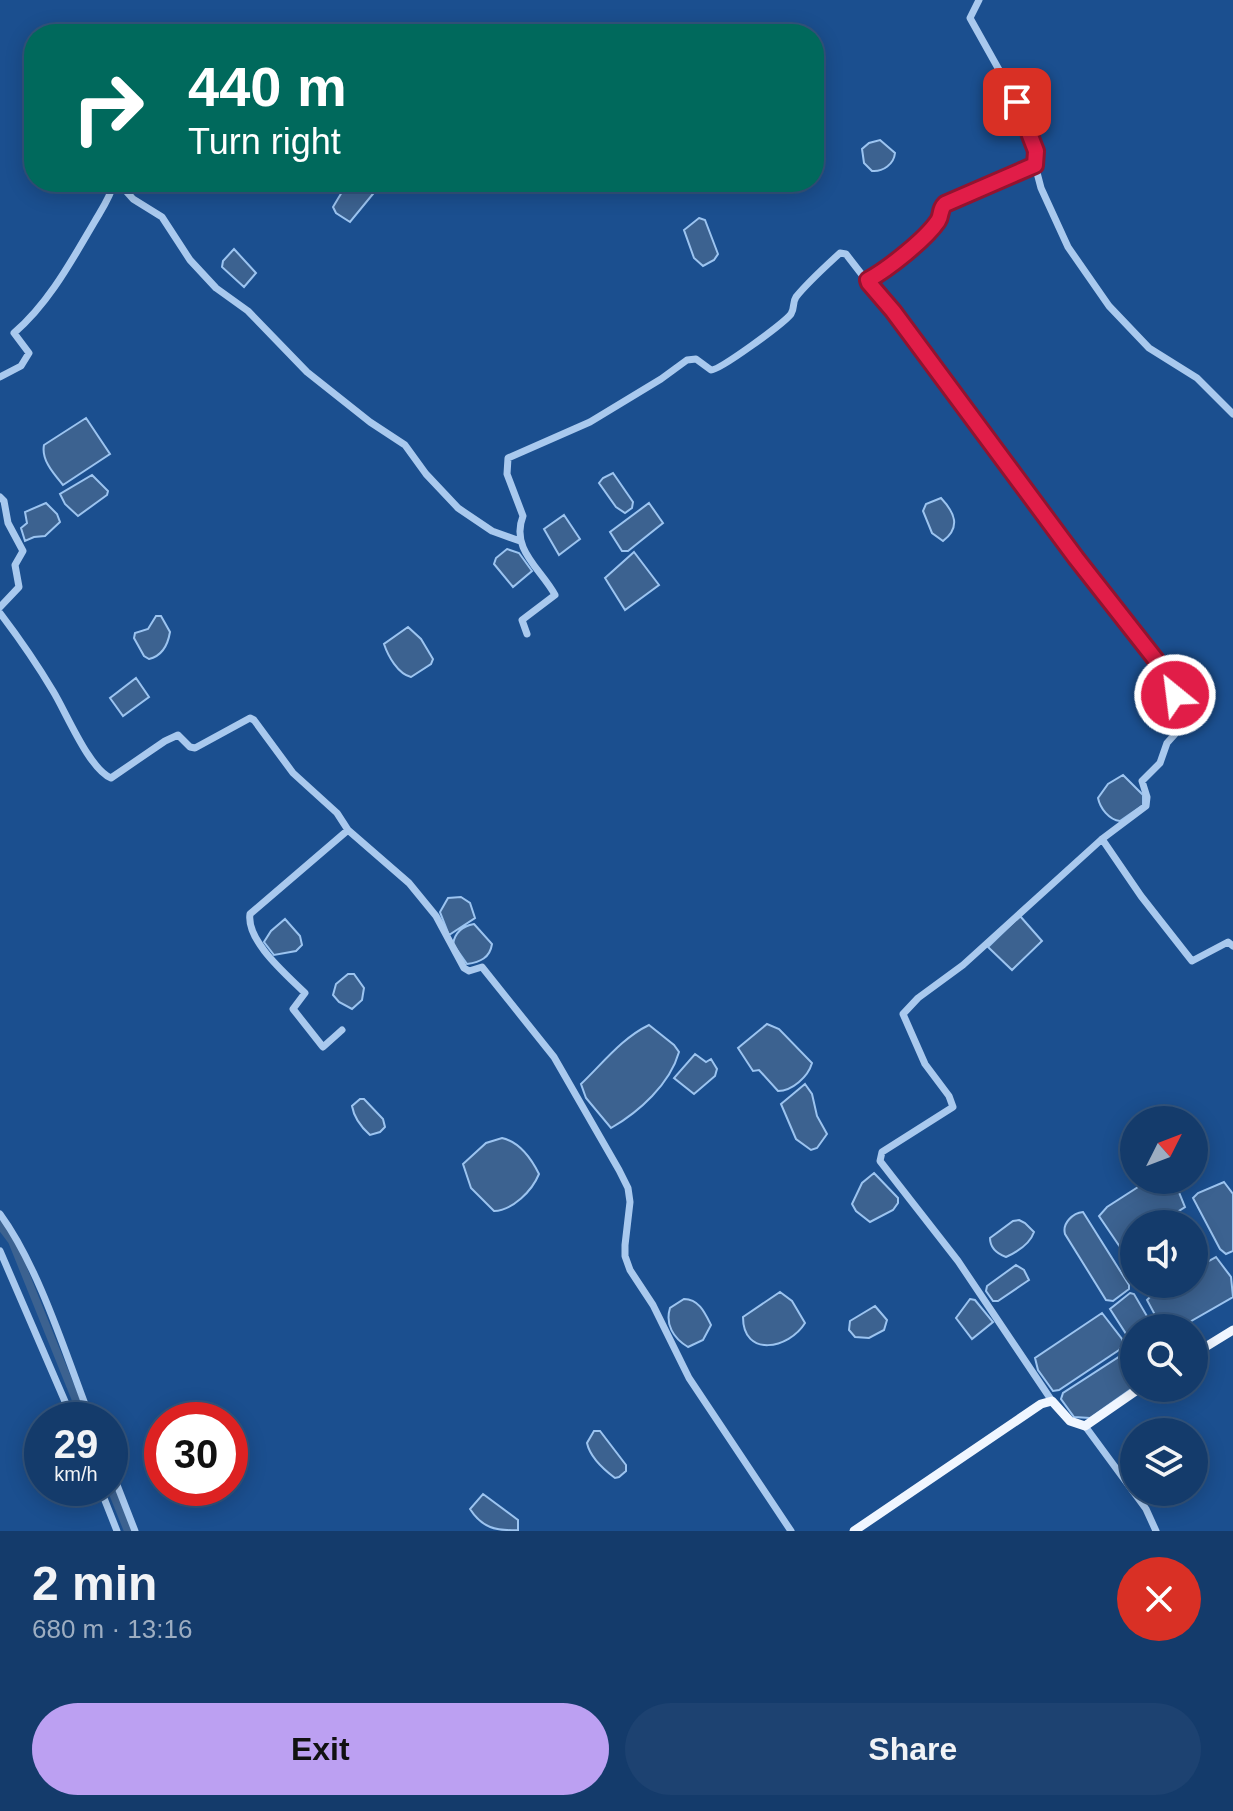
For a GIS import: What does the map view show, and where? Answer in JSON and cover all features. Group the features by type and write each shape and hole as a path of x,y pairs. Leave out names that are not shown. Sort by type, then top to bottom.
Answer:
{"main road":[{"path":"1208,1345 1233,1330"},
{"path":"854,1531 1041,1404 1052,1401 1070,1421 1085,1426 1120,1402"}],"street":[{"path":"979,0 970,18 1017,102 1036,151 1035,165 1041,188 1068,247 1109,306 1149,348 1197,378 1233,414"},
{"path":"868,280 935,224 945,204 1035,165"},
{"path":"0,377 21,366 29,353 14,333 49,295 110,192"},
{"path":"126,192 162,217 190,260 216,288 248,311 307,372 370,422 405,445 426,474 458,508 492,531 520,541"},
{"path":"527,634 522,620 555,595 520,541 518,531 523,516 507,474 506,465 510,457 590,422 687,360 696,359 711,370 719,368 759,341 792,312 795,298 842,252 868,280 1156,660 1187,714 1185,723 1167,743 1160,763 1142,781 1147,797 1146,806 1102,839 963,965 906,1009 903,1014 910,1034 953,1107 882,1152 879,1157 958,1261 1052,1401"},
{"path":"0,497 4,501 8,523 23,551 15,565 19,587 0,607"},
{"path":"0,613 52,689 89,755 105,776 111,778 178,735 195,748 250,718 254,720 293,773 337,813 348,830 409,883 436,916 464,968 469,971 482,967 554,1057 628,1188 631,1216 625,1256 630,1270 653,1305 689,1378 791,1531"},
{"path":"342,1030 323,1047 293,1009 305,993 259,943 249,925 250,914 348,830"},
{"path":"1102,839 1141,896 1192,961 1228,942 1233,946"},
{"path":"0,1214 38,1286 84,1402"},
{"path":"0,1251 65,1402"},
{"path":"1085,1426 1146,1509 1156,1531"},
{"path":"107,1506 117,1531"},
{"path":"125,1506 135,1531"}],"water":[{"path":"880,140 895,153 893,161 880,170 872,171 864,163 862,149"},
{"path":"342,192 375,192 350,222 336,213 333,207"},
{"path":"699,218 705,220 718,254 703,266 694,258 684,230"},
{"path":"234,249 256,273 244,287 222,267 223,261"},
{"path":"86,418 110,454 63,485 46,461 44,445"},
{"path":"613,473 633,502 632,508 625,513 616,507 599,483"},
{"path":"92,475 108,491 107,495 78,516 65,504 60,494"},
{"path":"941,498 954,520 949,536 943,541 932,533 923,511 926,504"},
{"path":"46,503 60,522 45,536 25,541 21,528 27,523 25,512"},
{"path":"649,503 663,523 628,551 622,551 610,532"},
{"path":"564,515 580,539 559,555 544,529"},
{"path":"507,549 519,553 532,571 513,587 494,564 496,558"},
{"path":"634,552 659,585 625,610 605,578"},
{"path":"156,616 161,616 170,632 164,649 149,659 134,638 135,633 148,629"},
{"path":"408,627 421,639 433,659 431,664 411,677 398,668 384,644"},
{"path":"136,678 149,697 123,716 110,698"},
{"path":"1123,775 1143,795 1143,805 1120,821 1106,813 1098,798 1108,784"},
{"path":"461,897 470,903 475,918 449,935 440,912 448,898"},
{"path":"1020,916 1042,941 1012,970 988,947"},
{"path":"285,919 300,936 302,945 296,951 274,955 264,942"},
{"path":"474,924 492,944 484,958 467,964 453,944 460,930"},
{"path":"348,974 354,974 364,988 362,1000 352,1009 333,995 336,984"},
{"path":"767,1024 779,1029 812,1063 807,1073 789,1089 778,1091 759,1070 753,1071 738,1048"},
{"path":"649,1025 679,1052 675,1064 652,1096 611,1128 586,1098 581,1084 621,1044"},
{"path":"695,1054 706,1062 711,1059 717,1069 715,1076 694,1094 674,1078"},
{"path":"805,1084 827,1134 817,1148 811,1150 796,1139 781,1104"},
{"path":"364,1099 383,1119 385,1127 380,1132 370,1135 358,1122 352,1106"},
{"path":"502,1138 524,1152 539,1174 521,1198 508,1207 494,1211 471,1188 463,1164 486,1143"},
{"path":"874,1173 898,1198 898,1203 893,1210 870,1222 852,1204 862,1183"},
{"path":"1224,1182 1233,1194 1233,1251 1226,1254 1208,1226 1208,1210 1199,1210 1193,1198 1197,1194 1208,1194 1208,1189"},
{"path":"1127,1194 1180,1194 1185,1207 1180,1210 1120,1210 1120,1247 1099,1216"},
{"path":"1083,1212 1120,1271 1120,1296 1113,1301 1106,1300 1065,1234 1065,1226 1076,1214"},
{"path":"1019,1220 1034,1232 1026,1244 1006,1257 995,1250 990,1238"},
{"path":"1216,1257 1231,1277 1233,1297 1203,1314 1154,1314 1147,1300 1149,1298 1208,1298 1208,1261"},
{"path":"1016,1265 1024,1270 1029,1280 998,1301 993,1301 986,1291 987,1286"},
{"path":"780,1292 792,1301 805,1323 789,1339 768,1345 758,1344 750,1339 745,1330 743,1317"},
{"path":"1124,1298 1136,1298 1146,1314 1120,1314 1120,1324 1110,1309"},
{"path":"684,1299 698,1304 711,1325 703,1340 688,1347 674,1335 669,1320 670,1308"},
{"path":"970,1299 975,1300 993,1322 972,1339 956,1318"},
{"path":"875,1306 887,1320 884,1330 869,1338 855,1337 849,1330 850,1321"},
{"path":"1102,1313 1120,1336 1119,1350 1059,1390 1053,1391 1038,1370 1035,1358"},
{"path":"1120,1356 1120,1397 1090,1418 1074,1417 1061,1399 1063,1393"},
{"path":"594,1431 600,1431 626,1465 626,1471 619,1477 615,1478 606,1471 591,1453 587,1443"},
{"path":"483,1494 518,1520 518,1530 496,1529 479,1520 470,1509"}],"waterway":[{"path":"0,1225 12,1241 77,1402"},
{"path":"118,1506 128,1531"}],"route":[{"path":"1017,102 1036,151 1035,165 945,204 940,209 939,220 920,239 868,280 1156,660 1175,695"}]}
